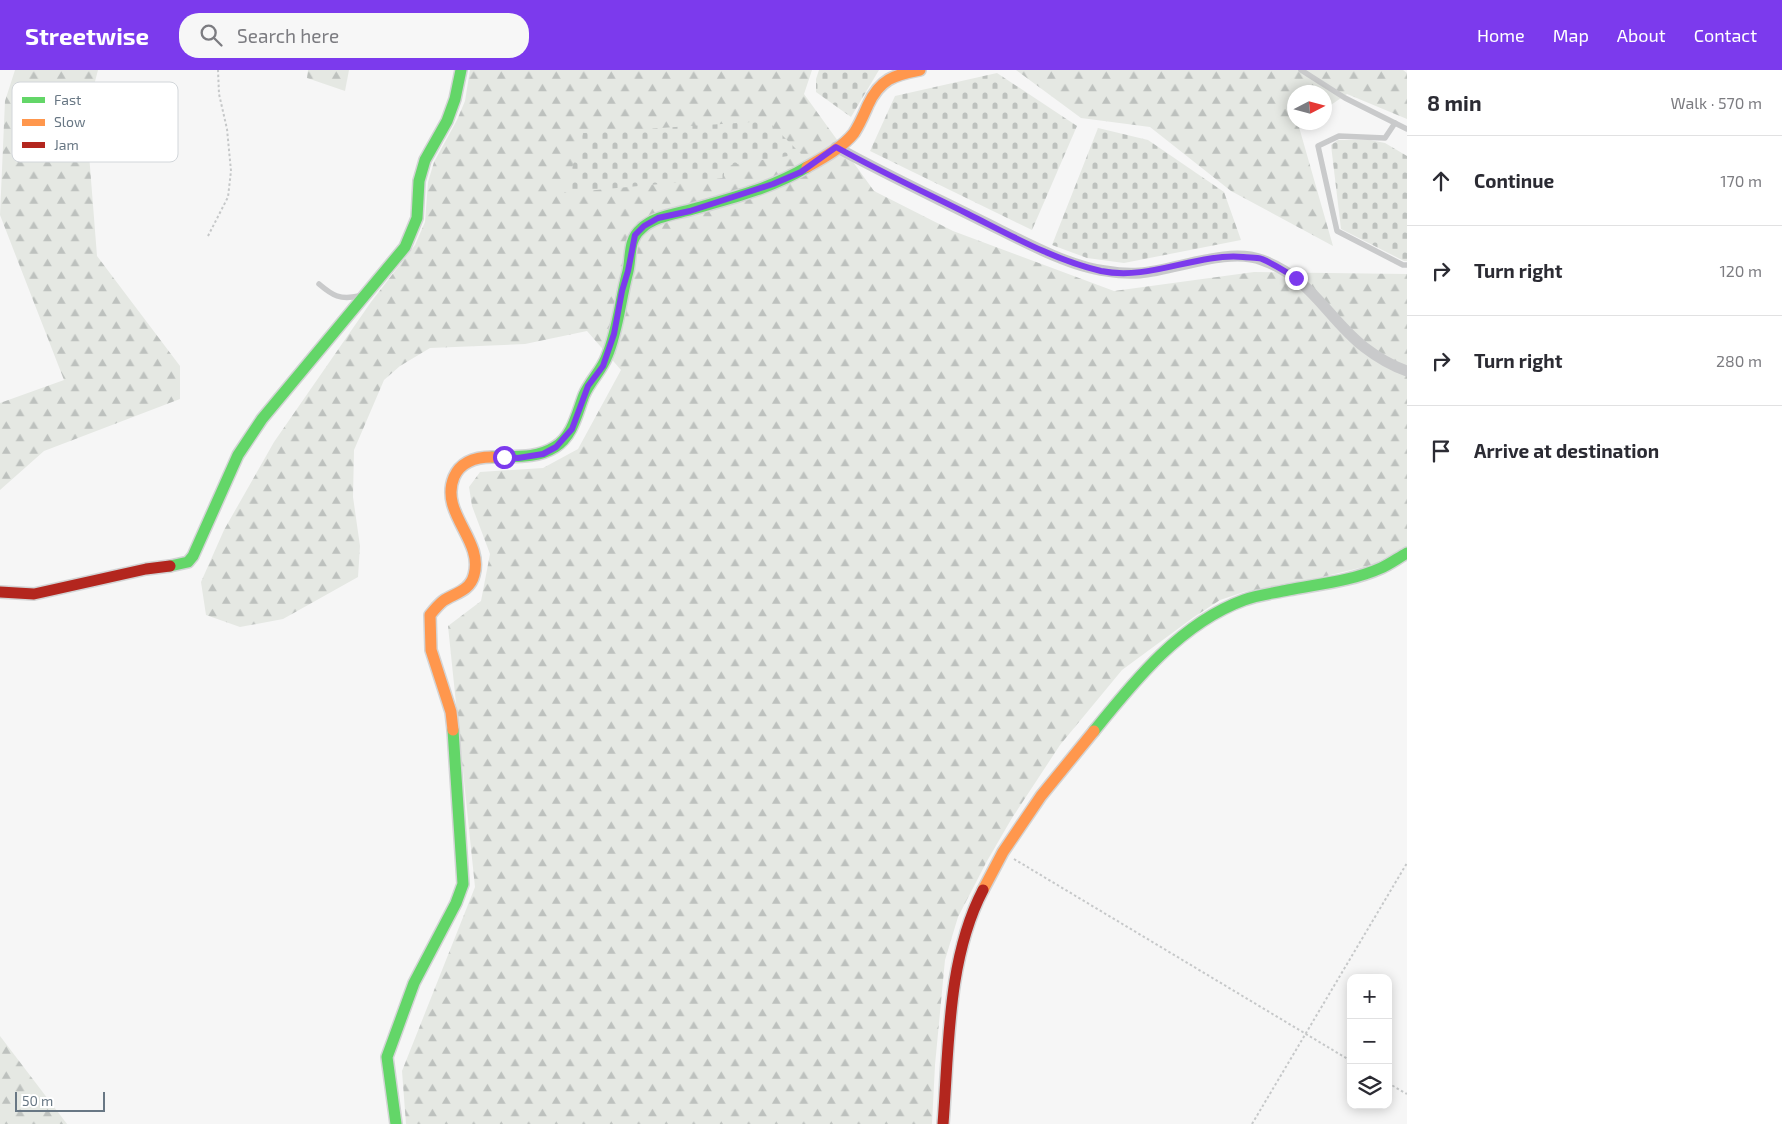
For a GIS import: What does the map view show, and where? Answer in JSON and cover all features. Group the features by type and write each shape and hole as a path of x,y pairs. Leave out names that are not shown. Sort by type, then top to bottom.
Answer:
{"street":[{"path":"0,592 34,594 146,569 174,566 188,562 199,546 238,455 262,419 405,247 417,218 419,181 425,160 447,121 455,100 461,70"},
{"path":"396,1124 387,1057 414,983 456,903 463,884 451,712 431,650 430,632 430,615 442,602 462,593 474,575 473,549 452,508 451,489 453,477 464,463 475,459 518,458 543,454 556,447 572,429 588,386 603,366 614,334 635,235 644,226 658,218 690,211 773,184 801,172 850,137 859,127 870,98 877,87 884,81 898,75 920,70"},
{"path":"836,147 908,186 1014,237 1079,265 1103,271 1140,273 1224,256 1260,259 1296,278 1312,292 1364,347 1382,359 1407,371"},
{"path":"943,1124 956,969 974,907 1003,852 1041,796 1118,702 1162,654 1189,630 1211,616 1245,599 1352,578 1381,568 1407,553"}],"lane":[{"path":"1301,70 1344,98 1407,129"},
{"path":"1395,123 1385,138 1339,136 1318,146 1337,231 1402,265 1407,265"},
{"path":"319,284 332,295 347,299 366,295"}],"path":[{"path":"208,236 228,197 231,171 218,70"},
{"path":"1003,852 1347,1059"},
{"path":"1252,1124 1407,863"},
{"path":"1392,1085 1407,1094"}],"green space":[{"path":"15,70 98,70 95,82 12,82 12,162 90,162 97,256 180,366 180,399 44,451 0,490 0,403 64,380 0,215 5,101"},
{"path":"308,70 349,70 345,91 307,78"},
{"path":"470,70 812,70 804,94 874,191 953,231 1114,291 1254,272 1407,274 1407,546 1372,565 1314,579 1244,592 1220,600 1122,670 1060,745 1012,818 958,917 945,960 935,1065 932,1124 406,1124 402,1071 475,887 448,626 481,601 490,554 472,506 469,487 480,472 543,468 578,449 621,370 587,331 525,344 430,348 400,366 384,380 354,450 353,497 360,546 358,577 283,619 240,627 206,615 201,582 224,530 274,442 371,302 415,245 425,222 428,182 434,162 465,101"},
{"path":"819,70 879,70 851,117 816,92 816,79"},
{"path":"1016,70 1403,70 1407,73 1407,119 1347,94 1332,104 1332,85 1287,85 1287,130 1300,130 1333,246 1231,191 1150,127 1081,118"},
{"path":"997,73 1077,126 1032,230 870,151 895,96"},
{"path":"768,121 801,154 724,166 724,178 564,193 583,133"},
{"path":"1098,128 1148,140 1224,192 1241,240 1124,263 1087,258 1052,245"},
{"path":"1338,140 1370,140 1385,143 1407,156 1407,261 1341,229 1331,145"},
{"path":"0,1036 67,1124 0,1124"}],"traffic: fast":[{"path":"170,566 188,562 193,556 238,455 262,419 405,247 417,218 419,181 425,160 447,121 455,99 461,70"},
{"path":"492,457 524,456 548,451 566,437 574,424 584,395 605,361 611,346 632,245 641,229 659,218 766,187 807,167"},
{"path":"1094,731 1126,692 1161,655 1180,638 1221,610 1254,597 1359,576 1384,566 1407,553"},
{"path":"396,1124 387,1057 414,983 456,903 463,884 453,730"}],"traffic: slow":[{"path":"807,167 832,152 854,133 873,96 883,84 895,76 920,70"},
{"path":"453,730 451,712 431,650 430,615 443,601 466,588 474,575 475,562 473,550 452,503 451,490 454,477 461,467 470,461 492,457"},
{"path":"983,890 1003,852 1041,796 1094,731"}],"traffic: jam":[{"path":"0,592 34,594 146,569 170,566"},
{"path":"943,1124 949,1034 956,974 962,945 971,917 983,890"}],"route":[{"path":"504,457 518,458 543,454 556,447 572,429 588,386 603,366 614,334 635,235 644,226 658,218 690,211 773,184 801,172 836,147 908,186 1014,237 1079,265 1103,271 1140,273 1224,256 1260,259 1296,278"}]}
